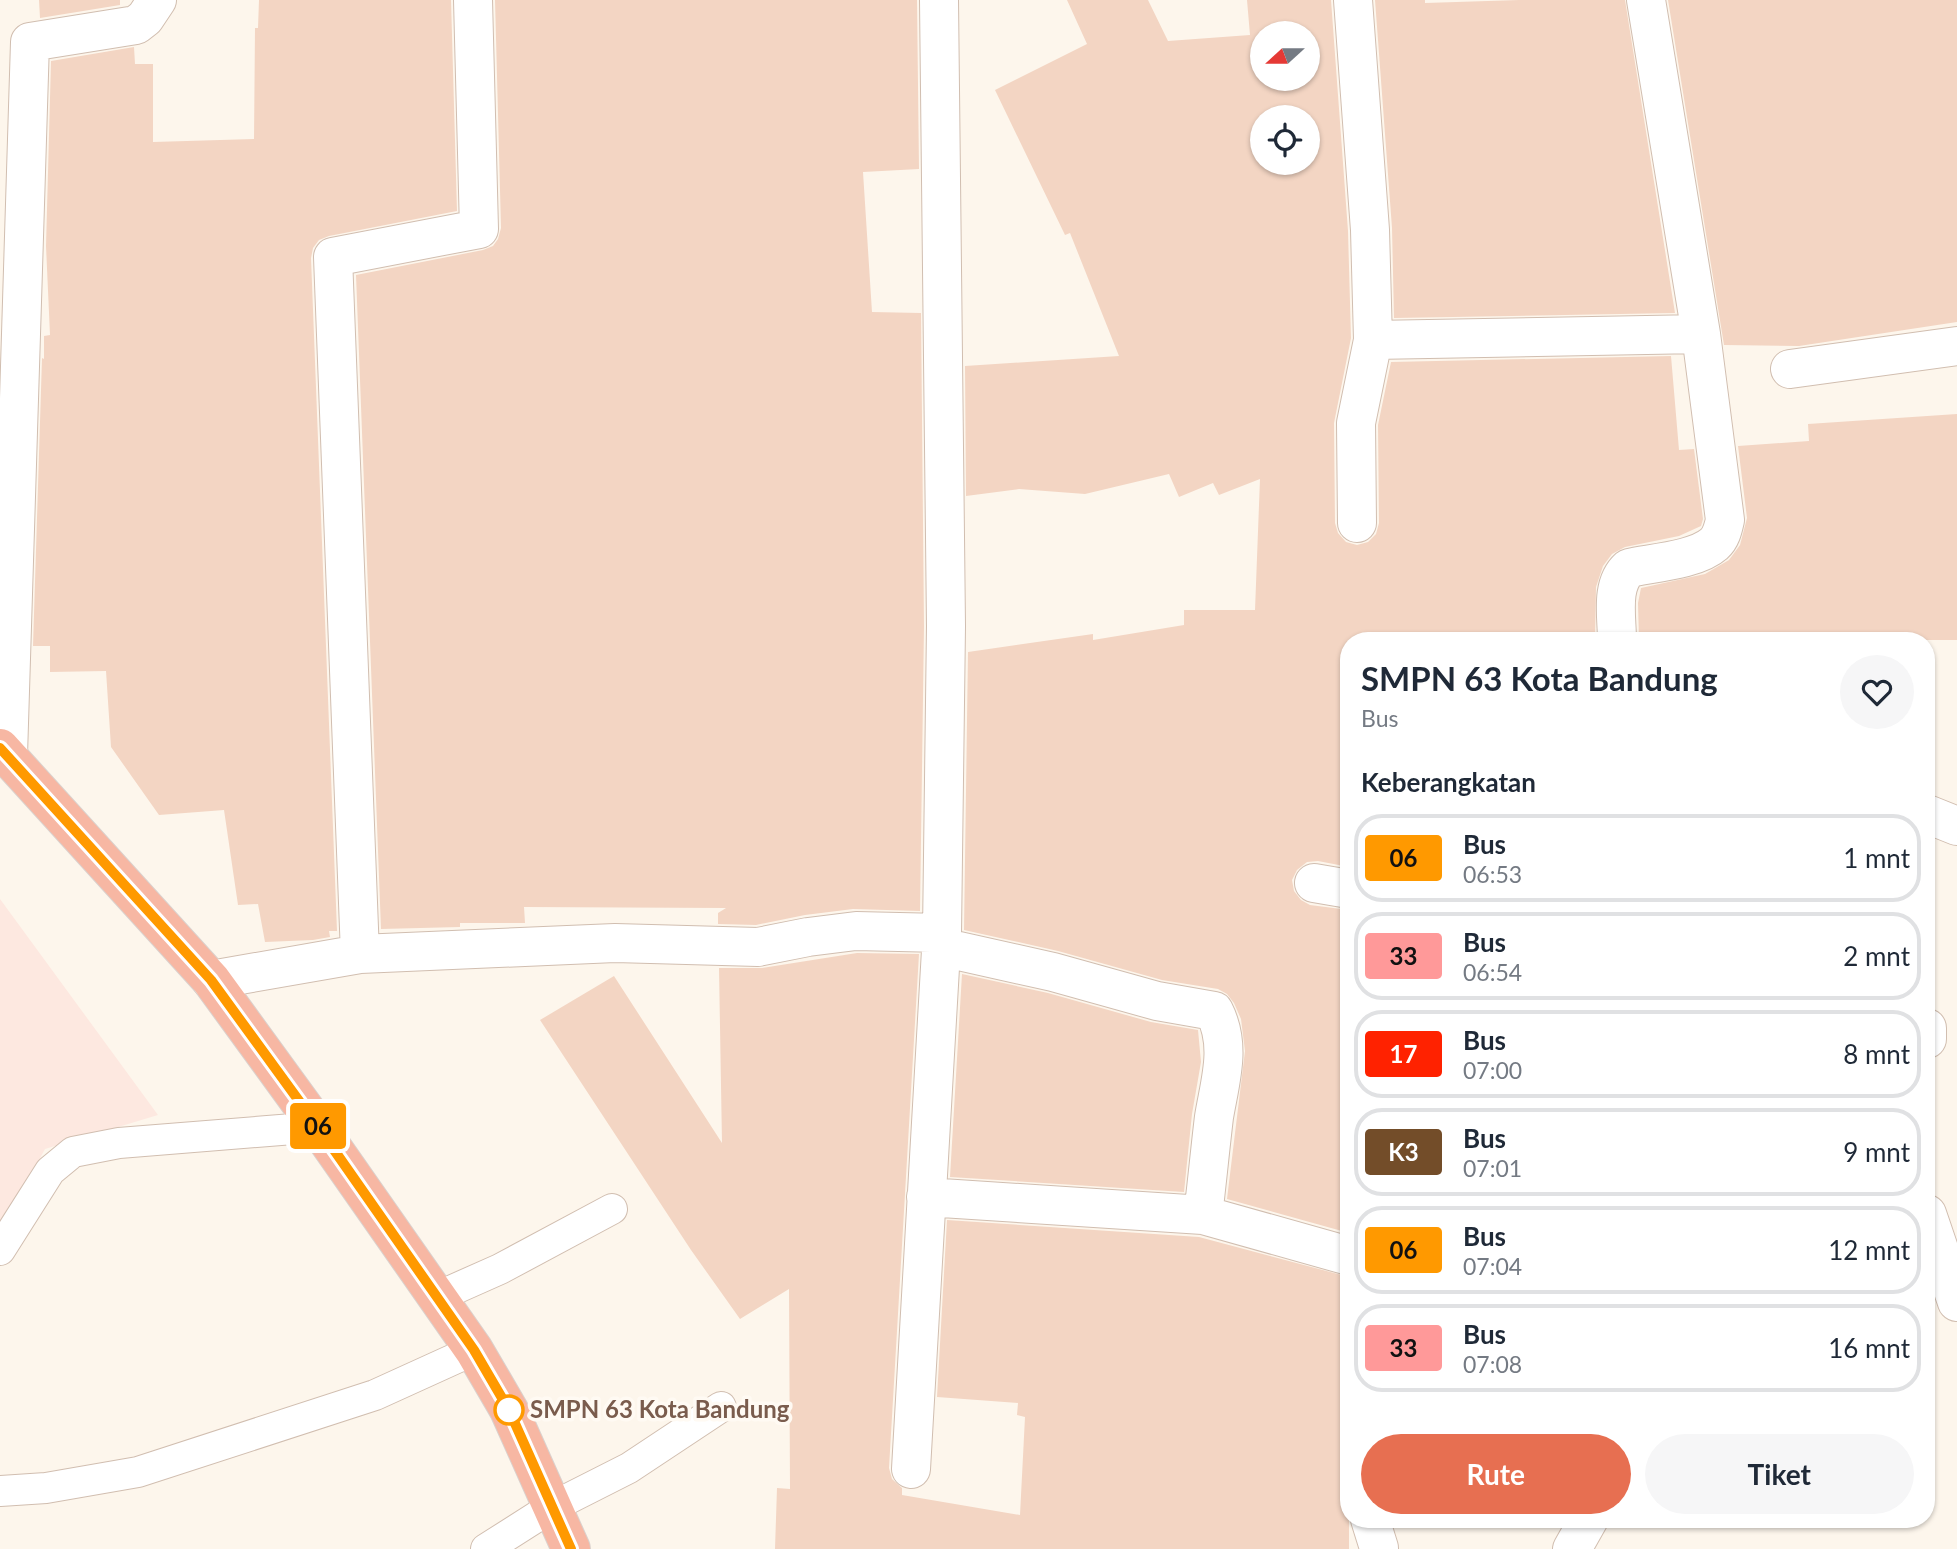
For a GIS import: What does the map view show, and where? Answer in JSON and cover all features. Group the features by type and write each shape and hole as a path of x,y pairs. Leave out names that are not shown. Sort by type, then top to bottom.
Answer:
{"highway":[{"path":"4,752 211,980 318,1127 474,1350 509,1410 570,1549"}],"street":[{"path":"4,752 30,43 136,25 145,18 157,0"},
{"path":"360,954 332,257 479,229 473,0"},
{"path":"911,1469 942,940 946,626 939,0"},
{"path":"1353,0 1370,230 1373,340 1356,423 1357,523"},
{"path":"1617,632 1617,585 1620,576 1629,568 1702,552 1716,543 1723,532 1725,520 1700,334 1647,0"},
{"path":"1373,340 1700,334"},
{"path":"1790,369 1957,346"},
{"path":"1935,817 1957,826"},
{"path":"211,980 360,954 615,943 758,947 856,931 942,940 1157,1001 1214,1011 1223,1028 1224,1070 1214,1116 1203,1215"},
{"path":"926,1197 1203,1215 1340,1253"},
{"path":"1935,1237 1957,1302"},
{"path":"1373,1528 1379,1549 1403,1549"},
{"path":"1572,1549 1584,1528"}],"lane":[{"path":"0,1250 50,1171 73,1152 120,1143 318,1127"},
{"path":"437,1297 500,1269 612,1209"},
{"path":"0,1491 46,1488 138,1472 375,1395 474,1350"},
{"path":"486,1549 552,1507 629,1468 721,1407"}],"shaded area":[{"path":"0,899 158,1115 45,1149 0,1232"}],"building":[{"path":"39,0 120,0 120,5 40,18"},
{"path":"259,0 451,0 457,211 329,236 319,240 313,248 311,258 337,931 329,931 330,937 313,940 265,942 258,904 238,905 224,810 159,815 111,747 106,671 50,672 50,646 33,646 42,358 44,359 44,336 50,335 46,246 51,61 134,47 135,64 153,64 153,142 254,139 255,28 258,28"},
{"path":"495,0 917,0 919,169 863,172 872,312 921,313 924,626 920,911 853,909 756,925 718,924 718,913 726,908 524,907 525,923 460,923 460,927 381,929 356,275 483,250 493,246 498,239 501,228"},
{"path":"1067,0 1148,0 1168,41 1250,35 1247,0 1331,0 1348,231 1351,338 1334,423 1335,523 1338,533 1346,542 1357,545 1368,542 1376,534 1379,523 1378,425 1391,362 1671,356 1679,450 1694,449 1703,519 1701,526 1679,536 1625,547 1612,554 1603,566 1596,587 1595,632 1340,632 1340,865 1307,862 1297,870 1292,880 1294,891 1301,900 1310,905 1340,909 1340,1230 1227,1199 1245,1051 1241,1019 1227,994 1218,989 1162,980 1058,951 964,930 968,652 1093,634 1093,640 1184,625 1184,610 1255,610 1260,479 1219,495 1213,483 1179,497 1169,474 1085,494 1019,489 966,496 965,366 1119,356 1070,233 1065,235 995,90 1087,44"},
{"path":"1375,0 1425,0 1425,3 1625,0 1675,313 1394,318 1392,228"},
{"path":"1668,0 1957,0 1957,322 1799,346 1724,345"},
{"path":"1957,414 1957,640 1935,640 1935,632 1639,632 1638,603 1641,588 1705,574 1729,560 1740,545 1747,518 1738,446 1809,441 1808,424"},
{"path":"857,953 919,954 889,1468 892,1479 902,1488 902,1495 1020,1515 1025,1417 1017,1415 1018,1403 937,1397 947,1220 1199,1237 1340,1275 1340,1528 1349,1528 1349,1549 775,1549 777,1488 790,1489 789,1289 740,1319 691,1250 540,1020 614,976 722,1143 719,968 762,968"},
{"path":"962,974 1048,993 1151,1022 1198,1030 1201,1062 1192,1114 1184,1192 950,1177"}],"bus line":[{"name":"06","path":"0,748 211,980 318,1127 474,1350 509,1410 571,1549"}],"place":[{"name":"SMPN 63 Kota Bandung","path":"509,1410"}]}
